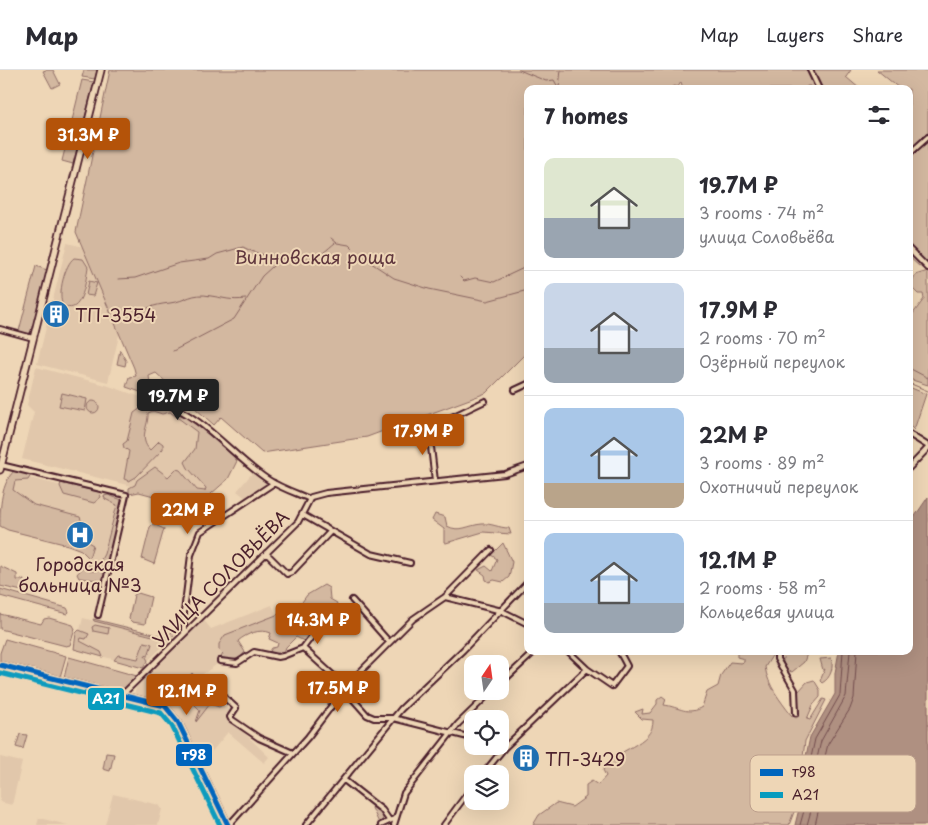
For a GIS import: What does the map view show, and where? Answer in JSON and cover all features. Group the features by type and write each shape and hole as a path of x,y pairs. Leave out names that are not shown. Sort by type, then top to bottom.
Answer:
{"main road":[{"path":"1,468 101,70"},
{"path":"0,665 163,706 175,716 228,825"}],"street":[{"path":"810,70 817,85"},
{"path":"913,150 928,137"},
{"path":"913,253 928,268"},
{"path":"0,329 33,338"},
{"path":"515,390 524,386"},
{"path":"435,481 429,430 437,424 485,401"},
{"name":"УЛИЦА СОЛОВЬЁВА","path":"122,695 266,553 302,515 310,498 274,483 202,425 172,405 161,402"},
{"path":"913,437 928,447 913,464"},
{"path":"310,498 326,493 505,474 524,467"},
{"path":"1,468 126,495 98,615"},
{"path":"184,633 183,618 191,555 200,532 274,483"},
{"path":"302,515 371,554 410,563"},
{"path":"266,553 287,574 292,572 330,532"},
{"path":"228,825 294,754 345,688 413,619 445,597 491,550"},
{"path":"306,825 393,718 502,611 524,586"},
{"path":"445,597 502,611 524,622"},
{"path":"352,600 389,642"},
{"path":"220,661 237,663 254,652 278,657 302,648 318,628"},
{"path":"302,648 345,688 367,715 374,718 393,718 464,736"},
{"path":"509,676 531,655"},
{"path":"572,655 587,669 612,686 627,666 622,655"},
{"path":"777,655 795,690 796,713"},
{"path":"509,740 587,669"},
{"path":"225,698 236,708 230,717 231,719 259,738 294,754"},
{"path":"394,825 404,793 458,724 483,700"},
{"path":"344,780 382,810 388,820"},
{"path":"444,825 464,798"},
{"path":"381,825 388,820 396,818"}],"shaded area":[{"path":"67,243 88,248 121,327 108,382 37,364"},
{"path":"36,367 106,385 170,407 205,430 240,459 200,503 22,459 34,412 27,405"},
{"path":"254,471 269,484 247,499 237,491"},
{"name":"Городская больница №3","path":"9,473 121,500 102,578 86,574 93,547 0,510"},
{"path":"272,605 277,617 229,637 225,653 216,665 190,683 194,693 224,705 236,715 232,721 269,757 264,763 228,732 208,756 209,762 203,765 179,715 168,703 134,695 138,682 203,619 211,629"},
{"path":"83,618 168,641 142,667 75,649"},
{"path":"0,757 22,762 12,805 0,802"},
{"path":"113,794 159,805 162,809 158,825 105,825"},
{"path":"39,818 68,825 37,825"}],"green space":[{"path":"53,70 60,84 52,88 43,71"},
{"path":"84,70 97,70 95,79 82,77"},
{"name":"Винновская роща","path":"110,70 851,70 846,77 855,85 682,85 681,82 679,85 524,85 524,355 486,393 367,437 262,453 221,417 214,425 156,373 149,376 151,389 149,395 126,387 129,377 136,376 134,368 76,232"},
{"path":"877,70 928,70 928,261 920,267 913,261 913,85 895,85"},
{"path":"82,80 94,82 73,164 62,161"},
{"path":"74,258 83,259 88,267 79,302 69,308 63,305 61,300 61,287 68,266"},
{"path":"36,266 47,270 32,330 28,334 19,331"},
{"path":"928,271 928,385 913,380 913,314 924,299 923,294 918,294 913,289 915,275"},
{"path":"89,281 97,283 93,296 86,295"},
{"path":"120,350 126,361 125,366 117,364"},
{"path":"913,389 926,394 913,429"},
{"path":"62,393 87,399 85,411 59,406"},
{"path":"145,398 177,411 201,426 223,444 237,461 228,479 211,494 213,503 202,509 139,492 129,494 129,488 155,467 168,477 176,469 180,470 197,490 205,491 206,488 185,462 195,449 197,432 170,412 162,414 153,411 148,413 144,436 145,441 150,450 159,441 163,444 163,449 136,477 129,481 124,479 129,451 124,448 123,444 127,441 134,413 141,408"},
{"path":"91,401 95,401 99,407 95,413 91,413 87,409 87,405"},
{"path":"15,470 31,475 28,480 15,481 13,490 34,505 80,517 83,525 77,536 93,545 89,558 81,550 68,545 8,530 0,526 4,488 10,475"},
{"path":"61,483 99,492 101,497 94,503 64,495 60,486"},
{"path":"108,495 122,500 123,503 104,577 100,584 98,580 79,578 77,574 89,560 91,562 89,571 95,571 104,554 117,505 105,499 104,496"},
{"path":"435,514 445,517 447,526 452,528 460,529 489,524 509,528 511,534 483,532 446,543 444,542 444,529 432,520"},
{"path":"153,524 164,529 154,564 142,559 150,527"},
{"path":"503,543 512,562 509,577 503,582 494,580 489,582 486,580 485,575 478,570 486,566 492,571 497,559 491,555"},
{"path":"0,566 17,574 17,580 24,580 22,591 0,586"},
{"path":"324,585 329,588 330,599 337,603 334,612 327,612 306,642 296,637 286,647 283,655 275,655 270,651 272,648 277,647 278,643 269,639 271,633 258,631 238,641 245,652 240,657 232,660 221,657 223,654 219,650 219,644 225,635 279,614 284,604 302,602 307,595"},
{"path":"0,589 67,608 69,612 67,614 0,596"},
{"path":"138,593 151,597 145,624 132,622 129,619 134,595"},
{"path":"0,614 41,624 44,619 49,618 73,625 75,629 70,645 66,646 0,629"},
{"path":"93,619 166,637 178,627 181,629 168,640 94,621"},
{"path":"95,625 109,628 108,634 93,631 92,627"},
{"path":"79,630 89,634 86,639 81,638 80,641 101,652 103,657 74,649 76,633"},
{"path":"5,639 66,656 60,677 0,662 0,653"},
{"path":"144,642 152,644 148,656 145,655 148,661 143,668 114,660 118,655 138,659"},
{"path":"737,655 772,655 765,667 767,674 779,698 791,715 796,718 799,716 798,692 807,682 814,680 820,690 820,697 813,705 807,719 810,720 823,699 826,700 805,741 803,755 750,755 750,812 794,812 789,825 533,825 539,815 556,803 572,807 586,797 586,785 592,781 598,785 606,776 603,770 608,763 647,736 652,729 653,720 642,719 635,712 643,709 642,714 650,713 657,704 657,700 662,696 666,699 664,705 688,711 697,710 702,707 707,692 718,686 721,675 730,662 744,662 744,659 737,657"},
{"path":"785,655 807,655 804,662 792,672 787,670 783,663"},
{"path":"69,657 137,677 123,690 117,691 64,678"},
{"path":"831,658 831,672 822,683 820,681 825,669 823,670 820,659"},
{"path":"192,673 204,692 218,698 224,704 219,707 210,704 196,722 200,710 194,704 191,689 185,681"},
{"path":"20,734 27,735 23,749 16,747"},
{"path":"106,753 114,754 110,771 103,769"},
{"path":"374,805 382,813 383,819 379,823 372,808"}],"water":[{"path":"928,497 928,825 795,825 798,812 916,812 916,755 806,755 810,737 835,694 835,673 838,655 913,655 913,519"}],"waterway":[{"path":"519,70 546,81 554,80 557,85"},
{"path":"559,85 561,70"},
{"path":"331,238 337,243 349,245 359,255 394,278 429,289 487,301 524,291"},
{"path":"118,279 135,278 179,263 209,259 217,254 243,247 257,253 275,257 309,259 320,255 335,243"},
{"path":"173,351 234,319 262,276 282,258"},
{"path":"460,277 464,281 475,278 494,282 524,268"},
{"path":"148,308 199,295 246,299"},
{"path":"913,370 928,378"},
{"path":"913,385 928,391"}],"transit line":[{"name":"т98","path":"0,665 165,706 178,722 228,825"},
{"name":"А21","path":"0,673 161,713 172,726 220,825"}],"place":[{"name":"ТП-3554","path":"56,314"},
{"name":"Городская больница №3","path":"80,535"},
{"name":"ТП-3429","path":"526,758"}]}
